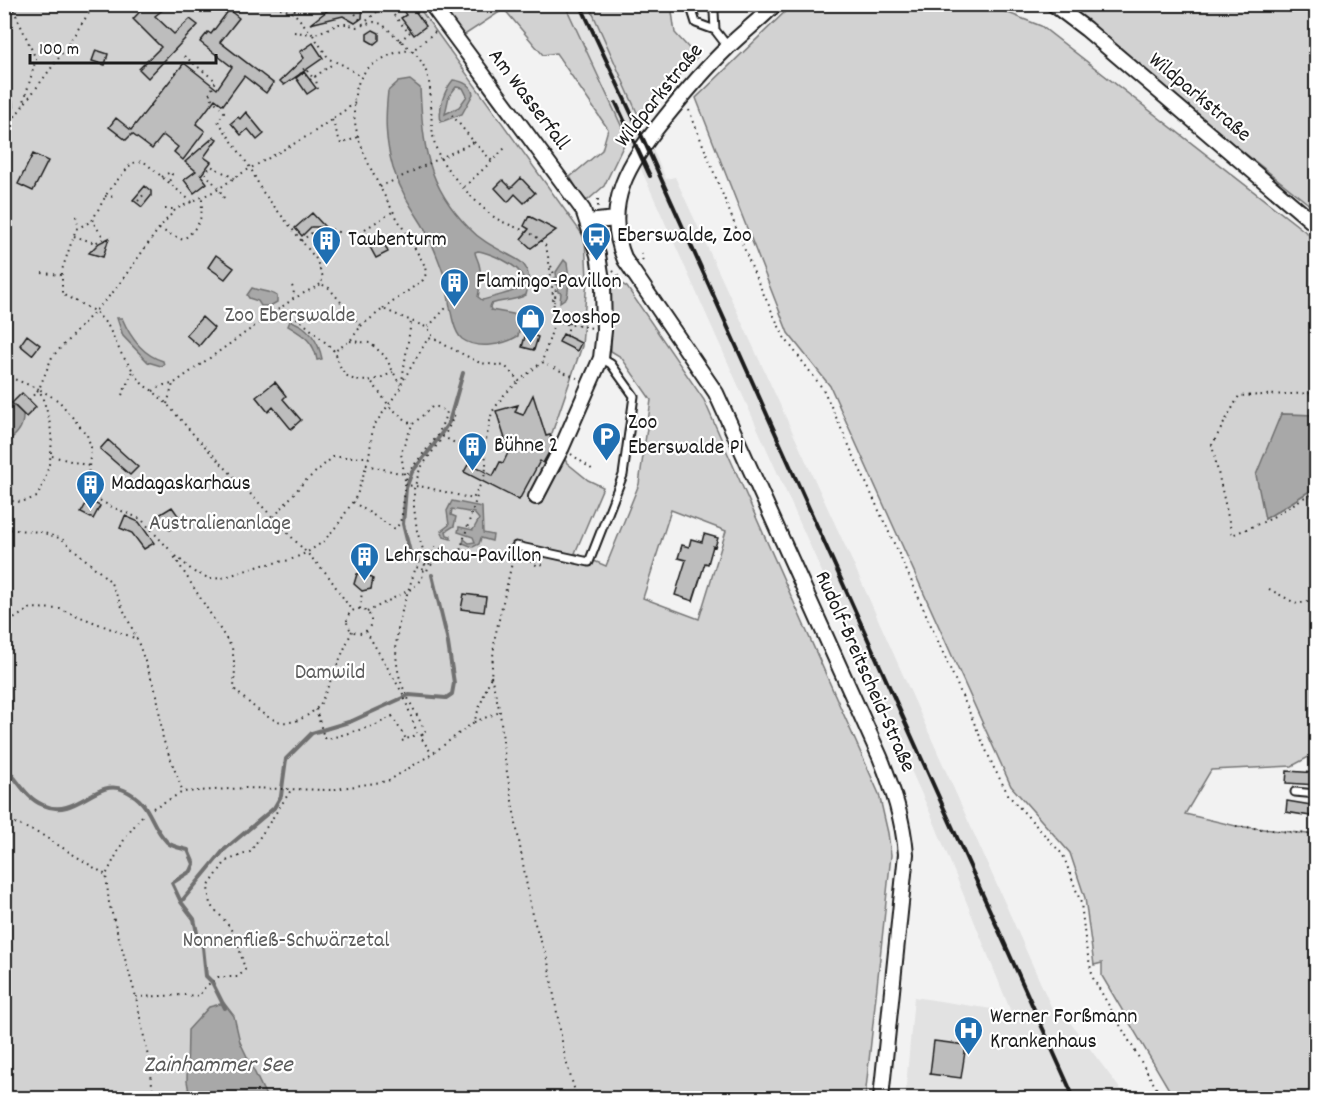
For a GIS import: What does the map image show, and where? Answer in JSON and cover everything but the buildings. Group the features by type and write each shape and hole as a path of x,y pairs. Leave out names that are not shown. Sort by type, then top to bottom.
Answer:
{"street":[{"name":"Am Wasserfall","path":"431,4 583,210 598,255 607,271 601,358 562,447 536,497"},
{"name":"Wildparkstraße","path":"651,298 625,260 616,219 620,192 631,163 683,96 728,47 775,4"},
{"name":"Wildparkstraße","path":"1053,4 1086,29 1317,225"},
{"path":"587,222 616,219"},
{"path":"598,255 620,245"},
{"path":"607,271 625,260"},
{"name":"Rudolf-Breitscheid-Straße","path":"651,298 716,393 880,757 897,801 906,854 881,1098"}],"lane":[{"path":"690,4 696,22 715,30 728,47"},
{"path":"709,4 714,12 715,30"},
{"path":"516,546 589,562 623,475 634,396 611,364 601,358"},
{"path":"1295,792 1317,794"}],"path":[{"path":"11,4 36,59 22,107"},
{"path":"4,131 95,4"},
{"path":"269,4 294,13 313,34 329,59 360,76"},
{"path":"294,13 296,4"},
{"path":"348,4 363,24"},
{"path":"294,32 313,34 339,24 356,27 363,24 386,4"},
{"path":"394,4 392,13 410,32 400,41"},
{"path":"363,24 382,24 412,51 426,68 432,136 441,159 464,187 495,218 535,237 545,246 550,264 554,302 554,322 542,362 504,395 492,412 484,449 487,461 486,475 473,499 414,485 405,485"},
{"path":"334,351 350,341 361,326 423,280 426,274 425,266 380,187 358,137 355,102 357,84 363,71 382,58 401,51 412,51 445,24"},
{"path":"153,390 173,384 293,299 321,284 323,277 316,259 262,191 251,169 219,121 224,112 209,95 216,81 184,56"},
{"path":"312,78 334,63"},
{"path":"301,74 300,72 305,68 318,89"},
{"path":"683,96 756,278 784,337 823,389 910,578 993,768 1009,796 1063,855 1081,903 1086,947 1093,978 1162,1098"},
{"path":"165,209 176,209 219,189 311,134 355,102"},
{"path":"452,115 492,161"},
{"path":"332,120 341,144 358,137"},
{"path":"380,187 474,142"},
{"path":"464,187 505,148"},
{"path":"192,202 143,161 132,164 105,196 92,221 76,229 62,275 62,294 96,312 108,326 122,355 143,385 153,390 167,404 327,574 352,611"},
{"path":"224,198 206,173 211,166 234,178"},
{"path":"162,177 170,172 172,174 169,182"},
{"path":"138,201 146,192"},
{"path":"105,196 116,197"},
{"path":"159,229 183,240 198,228 202,216 201,197"},
{"path":"598,199 598,208"},
{"path":"29,400 39,389 52,357 115,290 176,209"},
{"path":"365,229 394,211"},
{"path":"76,216 79,227"},
{"path":"73,236 95,243 104,238 92,221"},
{"path":"301,242 313,232 320,234 328,228 338,232 316,259"},
{"path":"607,271 624,282"},
{"path":"42,273 62,275"},
{"path":"321,284 329,288 361,326"},
{"path":"292,286 293,299"},
{"path":"383,309 428,328 443,344 480,363 505,366 519,381"},
{"path":"428,328 445,309 450,309"},
{"path":"567,336 571,310"},
{"path":"273,313 297,318 334,351 342,371 348,376 371,381 402,370"},
{"path":"4,375 39,389 59,401 87,435 91,447 88,477 90,495 141,519 172,553 194,572 211,579 237,575 263,565 290,560 323,542 353,502 369,457 373,427 401,387 411,322"},
{"path":"554,322 596,328"},
{"path":"402,382 427,340 434,337"},
{"path":"350,341 370,343 385,356 401,387"},
{"path":"542,362 548,364"},
{"path":"554,368 591,384"},
{"path":"122,395 133,371"},
{"path":"371,381 389,406 410,424"},
{"path":"167,404 173,384"},
{"path":"4,500 21,502 37,497 45,480 52,456 53,438 47,408 39,389"},
{"path":"1317,393 1239,396 1212,445 1232,535 1268,520 1303,498 1317,493"},
{"path":"353,502 395,529 400,523 405,485 401,453 410,424 432,407 437,406 447,412 438,435 408,472 405,480"},
{"path":"367,612 413,588 422,578 426,558 417,531 414,485 420,469 443,437 455,414"},
{"path":"438,435 455,443 484,449"},
{"path":"52,456 89,466"},
{"path":"274,518 303,483 333,457 369,457"},
{"path":"366,465 404,474"},
{"path":"316,709 322,734 328,739 376,725 393,716 404,740 426,733 401,681 395,650 397,630 416,567 427,571 435,547 459,554 477,493"},
{"path":"4,529 41,532 62,539 110,581 137,639 157,695 163,739 183,792"},
{"path":"516,546 495,637 492,676 500,712 505,761 532,915 548,962 565,1058 577,1098"},
{"path":"172,553 232,648 235,668 234,689 274,721 291,722 312,713 320,705 352,631 347,621 352,611 360,609 367,612 371,623 366,631 360,633 352,631"},
{"path":"425,563 436,566"},
{"path":"1269,589 1298,604 1317,599"},
{"path":"360,609 363,591"},
{"path":"4,625 31,608 60,609 137,639"},
{"path":"366,631 403,694 420,735 432,754"},
{"path":"474,722 492,676"},
{"path":"153,808 183,792 329,790 388,781 432,754 474,722 500,712"},
{"path":"136,997 184,994 199,996 205,987 218,977 238,977 245,970 237,939 227,921 210,905 208,887 225,861 250,852 291,790"},
{"path":"142,816 124,838 106,875 109,903 136,997 151,1072 153,1098"},
{"path":"4,818 42,835 106,875"},
{"path":"1236,826 1317,835"}],"shaded area":[{"path":"565,5 589,5 666,179 675,177 853,563 1054,1013 1060,1009 1127,1098 905,1098 914,997 1011,1012 932,817"}],"green space":[{"path":"4,5 417,5 585,238 587,279 582,346 551,436 567,463 588,480 603,487 575,553 606,566 639,484 651,400 621,357 611,351 610,287 622,284 627,287 704,400 879,794 891,855 865,1098 5,1098","holes":["671,510 726,531 699,619 643,598"]},
{"path":"434,5 565,5 627,138 604,186 588,200 584,200 570,177 602,150 608,129 556,53 543,55 504,9 460,38"},
{"path":"589,5 671,5 675,33 697,57 639,117"},
{"path":"792,5 988,5 1041,26 1316,240 1316,415 1281,414 1265,519 1316,487 1316,753 1292,766 1211,770 1185,814 1236,826 1316,835 1316,1098 1174,1098 1102,976 1102,963 1094,965 1085,898 1070,853 1011,786 830,386 788,333 696,98"},
{"path":"1059,5 1316,5 1316,210"}],"water":[{"path":"410,80 420,88 425,146 435,180 444,196 473,232 487,243 520,261 527,271 526,295 491,304 490,307 491,310 518,315 521,321 518,336 512,339 498,344 483,345 468,342 458,334 437,255 402,190 390,158 386,130 388,91 398,82","holes":["475,252 484,252 502,259 518,270 523,282 518,289 482,300 478,297 480,274"]},
{"path":"453,80 463,82 473,94 462,114 441,122 441,105","holes":["456,87 463,88 467,96 459,107 445,114 449,96"]},
{"path":"4,86 13,105 11,115 5,124"},
{"path":"564,260 567,263 569,278 568,291 567,297 560,302 561,293 558,292 556,272"},
{"path":"252,288 274,294 277,296 277,302 270,306 261,306 258,301 247,295"},
{"path":"117,318 122,318 129,332 143,350 163,361 164,365 148,362 123,336"},
{"path":"290,321 302,326 312,335 322,359 317,360 310,343 288,326"},
{"path":"14,406 23,414 21,427 13,437 5,442 5,410"},
{"path":"1281,414 1316,415 1316,487 1265,519 1256,475"},
{"path":"452,501 482,507 483,533 493,535 492,541 481,538 479,544 473,547 463,543 464,539 469,543 475,542 473,537 458,532 459,527 473,530 479,519 474,513 452,509 451,515 456,517 454,526 446,531 451,539 444,537 441,531 449,525 447,511"},
{"name":"Zainhammer See","path":"224,1003 234,1016 240,1042 267,1098 190,1098 187,1081 188,1030 209,1007"}],"waterway":[{"path":"419,562 410,552 403,524 406,488 412,472 449,422 463,373"},
{"path":"181,902 224,850 274,808 281,796 286,759 312,733 352,721 409,695 446,698 452,694 454,683 447,637 432,575"},
{"path":"4,766 31,798 43,805 55,808 66,807 104,789 124,790 145,807 156,828 167,842 188,850 194,864 191,871 172,883 181,902 194,919 203,947 206,976 212,982 225,1008"}],"railway":[{"path":"580,4 645,143 1074,1098"},
{"path":"616,103 650,176"}],"place":[{"name":"Eberswalde, Zoo","path":"596,262"},
{"name":"Taubenturm","path":"327,266"},
{"name":"Flamingo-Pavillon","path":"455,308"},
{"name":"Zooshop","path":"531,344"},
{"name":"Zoo Eberswalde P1","path":"607,462"},
{"name":"Bühne 2","path":"473,472"},
{"name":"Madagaskarhaus","path":"90,510"},
{"name":"Lehrschau-Pavillon","path":"364,582"},
{"name":"Werner Forßmann Krankenhaus","path":"969,1056"}],"park label":[{"name":"Zoo Eberswalde","path":"290,316"},
{"name":"Australienanlage","path":"220,524"},
{"name":"Damwild","path":"330,673"},
{"name":"Nonnenfließ-Schwärzetal","path":"286,941"}]}
